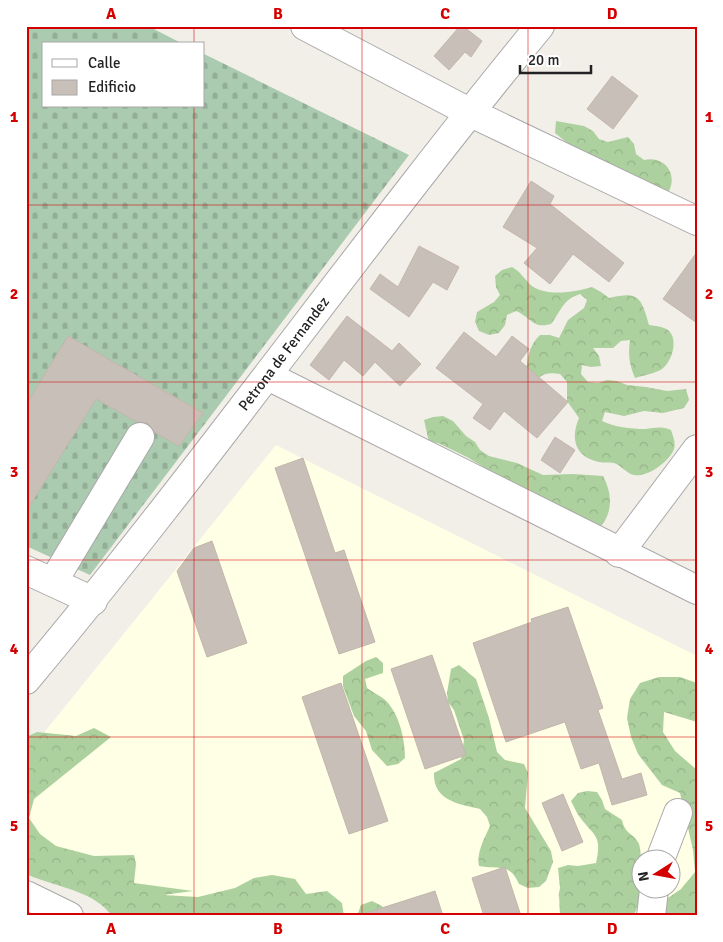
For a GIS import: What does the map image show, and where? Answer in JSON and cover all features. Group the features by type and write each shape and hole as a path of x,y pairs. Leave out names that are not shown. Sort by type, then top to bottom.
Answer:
{"street":[{"path":"305,26 470,112 697,221"},
{"name":"Petrona de Fernandez","path":"26,680 93,601 470,112 540,26"},
{"path":"268,376 697,590"},
{"path":"53,582 140,437"},
{"path":"620,553 697,448"},
{"path":"26,570 93,601"},
{"path":"664,850 678,813"},
{"path":"26,895 69,916"},
{"path":"651,916 653,900"}],"shaded area":[{"path":"276,445 697,656 697,916 124,916 26,864 26,755"}],"green space":[{"path":"26,26 148,26 179,42 42,42 42,108 205,108 205,54 409,155 90,575 26,546"},
{"path":"556,121 584,126 593,131 599,139 608,142 628,137 634,144 636,154 644,160 652,159 659,161 669,169 672,182 666,196 571,146 555,133"},
{"path":"512,267 532,286 545,292 570,292 592,287 609,298 626,295 637,298 649,325 668,330 671,334 674,344 673,350 666,366 659,371 635,378 631,368 630,340 621,341 613,348 593,348 599,356 601,366 591,367 582,365 581,374 588,382 617,381 627,385 667,391 686,389 689,400 684,408 663,413 644,411 624,416 605,412 602,421 612,425 634,429 661,428 671,430 675,447 668,459 657,468 645,474 634,475 614,463 599,462 584,456 575,440 576,426 579,418 567,401 567,382 560,374 545,374 527,390 529,353 535,341 540,335 550,335 559,338 568,320 584,308 587,300 580,294 566,302 551,324 536,324 516,311 507,315 505,325 499,333 489,335 479,331 475,322 477,312 494,302 500,295 496,287 495,276 502,270"},
{"path":"443,416 453,421 466,436 475,442 480,450 489,456 517,463 543,475 603,476 610,497 607,517 598,529 570,518 536,494 510,483 467,457 438,443 429,442 424,420"},
{"path":"376,657 383,663 383,673 365,679 367,688 384,699 394,711 400,726 405,751 405,758 398,764 387,766 372,750 366,731 354,716 343,686 343,676 366,661"},
{"path":"459,665 476,679 489,718 497,752 505,760 524,764 528,773 525,808 551,851 553,862 546,881 539,887 528,888 519,884 511,872 503,868 479,866 480,851 490,826 487,817 480,809 449,800 438,790 435,782 434,773 461,759 464,740 454,710 448,702 447,693 451,669"},
{"path":"659,677 680,677 697,683 697,722 664,712 663,732 675,751 697,770 697,916 660,916 665,900 680,900 680,890 695,872 693,850 680,793 662,785 638,754 631,737 627,718 630,699 640,683"},
{"path":"94,728 111,737 34,799 29,818 40,834 56,846 94,856 134,855 136,864 134,883 193,891 163,895 198,897 235,888 254,878 272,875 295,879 306,894 327,891 342,903 344,916 112,916 96,901 76,891 26,874 26,737 37,732 76,736"},
{"path":"587,791 597,792 605,809 622,820 625,829 639,844 640,850 630,850 630,900 638,900 633,916 560,916 558,868 568,865 578,866 596,863 598,853 595,836 584,823 571,801 578,793"},
{"path":"372,901 382,906 388,916 357,916 361,905"}],"building":[{"path":"460,26 463,26 482,41 471,57 465,52 449,70 434,56"},
{"path":"612,76 638,96 613,129 587,109"},
{"path":"531,181 554,196 550,204 624,263 609,282 573,254 550,284 524,263 537,248 503,227"},
{"path":"419,246 459,267 447,290 433,282 409,317 370,289 380,274 398,287"},
{"path":"697,252 697,323 663,299"},
{"path":"347,316 392,351 399,343 421,364 400,386 375,362 363,376 344,360 329,380 310,365"},
{"path":"464,332 496,357 512,336 529,349 520,361 568,402 537,438 504,411 490,430 473,418 483,404 436,368"},
{"path":"68,336 203,413 179,446 154,432 148,423 137,422 96,399 26,512 26,405"},
{"path":"555,437 575,450 560,473 541,460"},
{"path":"303,458 335,553 344,550 375,642 339,654 275,468"},
{"path":"212,541 247,643 207,657 177,571 194,548"},
{"path":"568,607 603,708 598,710 622,779 641,773 647,795 612,805 599,763 581,769 565,722 506,742 473,643 532,622 531,619"},
{"path":"432,655 466,755 425,769 391,669"},
{"path":"341,683 388,821 349,834 302,697"},
{"path":"563,794 583,842 562,851 542,803"},
{"path":"505,867 521,916 484,916 472,878"},
{"path":"435,891 443,916 369,916 369,912"}]}
